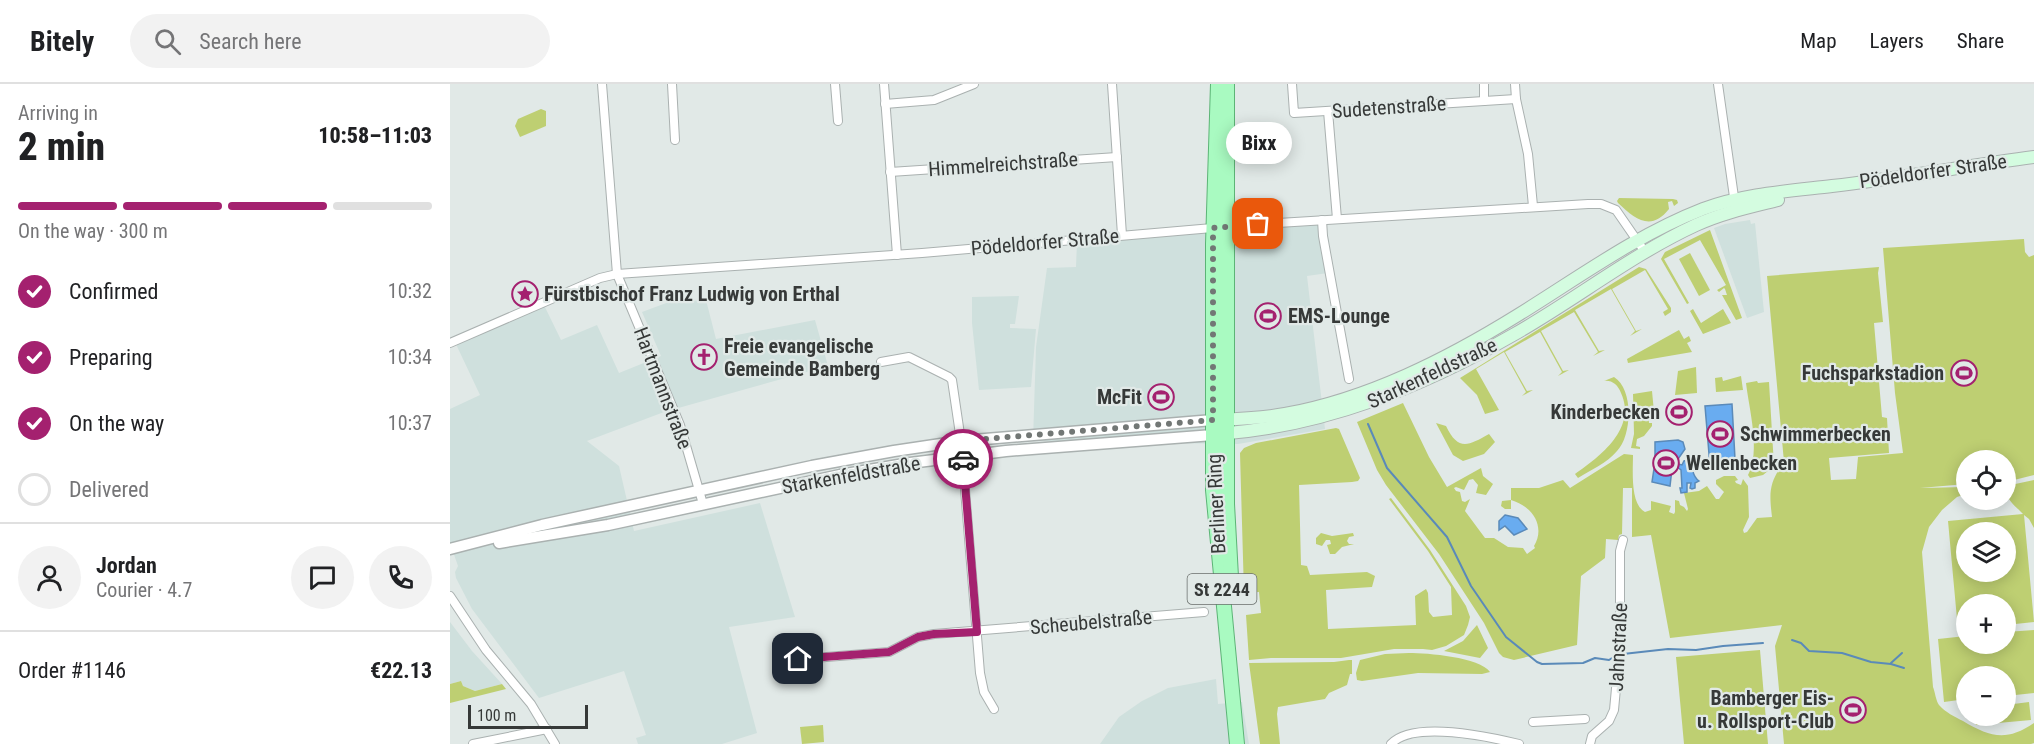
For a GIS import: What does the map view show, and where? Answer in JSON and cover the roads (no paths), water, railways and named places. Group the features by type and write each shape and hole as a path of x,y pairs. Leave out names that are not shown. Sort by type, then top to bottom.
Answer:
{"main road":[{"name":"Berliner Ring","path":"1218,84 1220,227 1228,426 1228,541 1245,744"},
{"name":"Berliner Ring","path":"1227,84 1213,428 1213,490 1237,744"},
{"name":"Pödeldorfer Straße","path":"1637,240 1704,208 1735,205 1805,188 2034,156"},
{"name":"Pödeldorfer Straße","path":"1645,252 1735,205"},
{"name":"Starkenfeldstraße","path":"1213,428 1284,415 1346,399 1413,372 1464,347 1505,323 1637,240"},
{"name":"Starkenfeldstraße","path":"1228,426 1296,424 1348,410 1408,388 1512,335 1645,252"},
{"name":"Starkenfeldstraße","path":"1505,323 1512,335"}],"street":[{"name":"Hartmannstraße","path":"602,84 617,274 680,425 703,504"},
{"path":"672,84 675,140"},
{"path":"835,84 838,121"},
{"path":"884,84 897,255"},
{"path":"885,104 934,100 974,84"},
{"path":"1112,84 1122,235"},
{"name":"Sudetenstraße","path":"1292,84 1294,114 1516,99"},
{"path":"1484,84 1484,101"},
{"path":"1515,84 1528,154 1533,206"},
{"path":"1718,84 1735,205"},
{"path":"1328,111 1336,219"},
{"name":"Himmelreichstraße","path":"890,172 1117,157"},
{"name":"Pödeldorfer Straße","path":"450,343 601,278 617,274 897,255 1220,227 1588,204 1609,206 1621,215 1645,252"},
{"path":"1322,220 1349,379"},
{"path":"881,362 909,357 952,380 961,441 981,684 994,709"},
{"name":"Starkenfeldstraße","path":"450,549 542,525 821,465 961,441 1213,428"},
{"name":"Starkenfeldstraße","path":"463,546 489,545 608,525 897,465 1213,428"},
{"name":"Jahnstraße","path":"1590,744 1592,736 1609,721 1614,710 1620,645 1620,551 1623,540"},
{"path":"450,596 476,637 522,692 555,744"},
{"name":"Scheubelstraße","path":"789,660 889,652 918,637 934,634 1204,612"},
{"path":"1533,722 1586,719"},
{"path":"473,744 547,729"},
{"path":"1391,744 1399,738 1416,734 1451,732 1519,744"}],"water":[{"name":"Schwimmerbecken","path":"1732,404 1735,459 1738,464 1710,466 1705,406"},
{"name":"Wellenbecken","path":"1678,440 1683,442 1685,449 1678,459 1678,464 1682,465 1684,461 1692,459 1692,468 1699,481 1692,489 1690,488 1691,483 1687,483 1687,492 1681,493 1681,470 1677,467 1672,469 1670,486 1652,482 1655,442"},
{"path":"1505,515 1518,518 1527,529 1514,535 1505,526 1499,530 1499,521"}],"waterway":[{"path":"1368,424 1387,468 1447,537 1471,586 1506,637 1542,664 1583,663 1595,658 1609,660 1615,656"},
{"path":"1792,640 1801,643 1809,651 1842,653 1871,662 1904,668"},
{"path":"1623,654 1763,643"},
{"path":"1891,663 1902,653"}],"place":[{"name":"Bixx","path":"1258,224"},
{"name":"Fürstbischof Franz Ludwig von Erthal","path":"525,294"},
{"name":"EMS-Lounge","path":"1268,316"},
{"name":"Freie evangelische Gemeinde Bamberg","path":"704,357"},
{"name":"Fuchsparkstadion","path":"1964,373"},
{"name":"McFit","path":"1161,397"},
{"name":"Kinderbecken","path":"1679,412"},
{"name":"Schwimmerbecken","path":"1720,434"},
{"name":"Wellenbecken","path":"1666,463"},
{"name":"Bamberger Eis- u. Rollsport-Club","path":"1853,710"}]}
